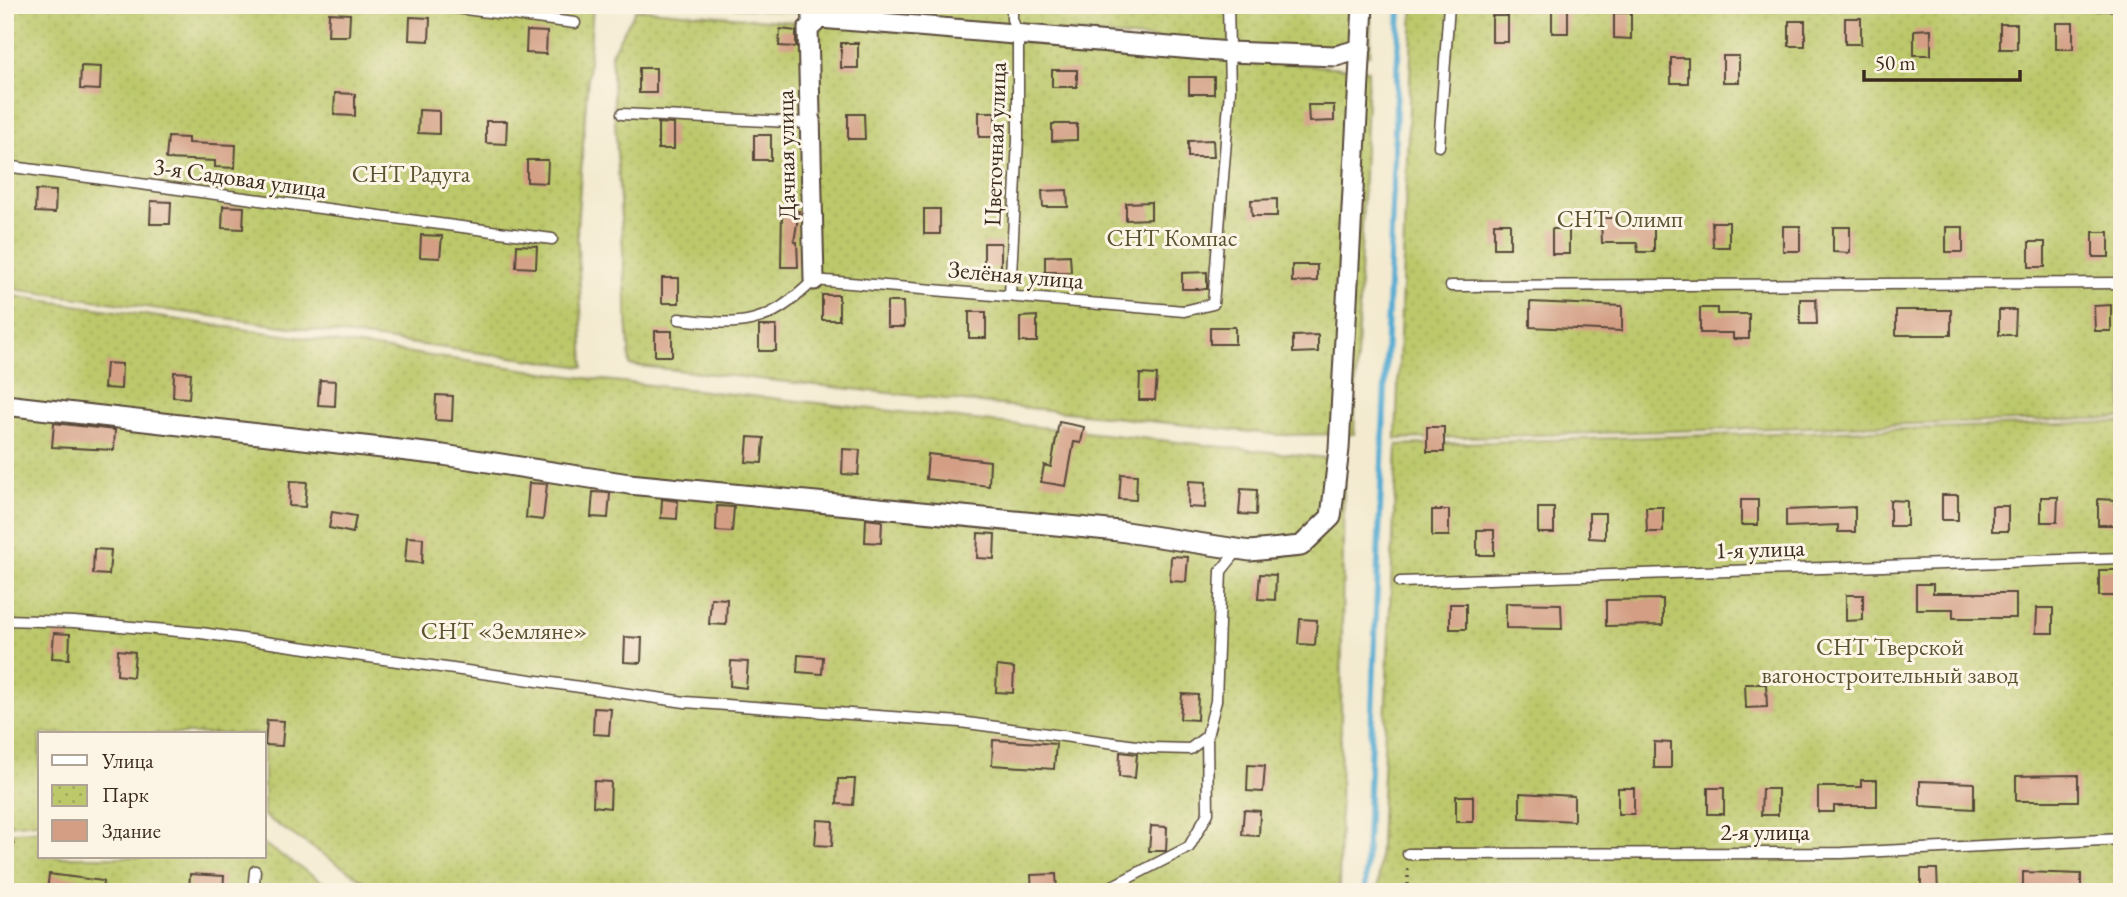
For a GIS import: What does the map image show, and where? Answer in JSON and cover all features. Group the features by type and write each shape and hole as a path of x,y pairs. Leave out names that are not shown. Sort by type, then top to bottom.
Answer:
{"street":[{"path":"5,405 443,455 629,484 1119,531 1238,549 1301,546 1331,517 1339,449 1363,5"},
{"path":"807,29 820,19 1230,51 1336,56 1361,49"},
{"name":"Дачная улица","path":"807,29 814,281"}],"lane":[{"path":"433,5 575,23"},
{"path":"807,5 807,29"},
{"path":"1012,5 1012,19 1018,35"},
{"path":"1228,5 1230,51"},
{"path":"1439,146 1449,5"},
{"path":"2051,5 2122,5"},
{"name":"Цветочная улица","path":"1010,295 1018,139 1018,35"},
{"name":"Зелёная улица","path":"814,281 1184,311 1213,304 1230,51"},
{"path":"622,114 809,123"},
{"name":"3-я Садовая улица","path":"5,166 552,239"},
{"path":"679,319 723,324 758,320 794,299 814,281"},
{"path":"1451,286 2122,283"},
{"path":"1101,892 1189,847 1208,813 1208,736 1216,701 1221,571 1238,549"},
{"name":"1-я улица","path":"1400,583 2122,558"},
{"path":"5,620 74,622 201,633 685,702 960,722 1152,748 1190,749 1208,736"},
{"name":"2-я улица","path":"1408,854 1842,853 2122,839"},
{"path":"5,892 8,844"},
{"path":"253,892 255,871"}],"path":[{"path":"1408,854 1408,892"}],"green space":[{"name":"СНТ Радуга","path":"5,5 593,5 577,228 584,367 5,288"},
{"path":"703,5 1371,5 1370,55"},
{"name":"СНТ Олимп","path":"1413,5 2122,5 2122,418 1396,439"},
{"name":"СНТ Компас","path":"636,9 1368,70 1354,434 1279,435 630,365 611,54"},
{"name":"СНТ «Земляне»","path":"5,295 585,378 1344,460 1339,891 381,892 266,817 266,732 38,732 38,822 5,825"},
{"name":"СНТ Тверской вагоностроительный завод","path":"2122,422 2122,892 1378,892 1397,445"},
{"path":"38,830 38,858 266,858 266,845 338,892 5,892 5,833"}],"building":[{"path":"1552,8 1568,8 1568,33 1552,33"},
{"path":"329,13 350,14 349,36 328,36"},
{"path":"1614,13 1631,13 1631,39 1614,38"},
{"path":"1492,16 1508,16 1508,42 1492,42"},
{"path":"410,17 430,18 429,41 409,40"},
{"path":"1845,18 1861,18 1861,44 1845,44"},
{"path":"1789,21 1805,21 1805,46 1789,46"},
{"path":"2056,23 2073,23 2073,49 2056,49"},
{"path":"2000,24 2017,24 2017,49 2000,49"},
{"path":"780,29 796,31 796,47 779,46"},
{"path":"1931,29 1931,55 1914,55 1914,30"},
{"path":"527,31 547,32 546,54 526,53"},
{"path":"841,43 858,43 858,68 841,68"},
{"path":"1723,56 1739,56 1739,82 1723,82"},
{"path":"1671,58 1688,58 1688,83 1671,83"},
{"path":"81,66 101,67 100,90 80,89"},
{"path":"639,68 656,68 656,93 639,93"},
{"path":"1052,70 1077,70 1077,87 1052,87"},
{"path":"1189,77 1214,77 1214,94 1189,94"},
{"path":"335,93 355,94 355,116 334,115"},
{"path":"1308,105 1334,105 1334,121 1309,122"},
{"path":"419,110 439,111 439,134 418,133"},
{"path":"979,112 995,112 995,137 979,137"},
{"path":"848,114 864,114 865,139 848,139"},
{"path":"486,121 507,121 506,144 486,143"},
{"path":"658,123 674,124 674,149 658,149"},
{"path":"1052,124 1077,124 1077,140 1052,141"},
{"path":"754,135 771,135 771,160 754,160"},
{"path":"168,137 188,138 188,143 236,145 235,168 215,167 215,161 166,159"},
{"path":"1213,140 1214,157 1188,157 1188,141"},
{"path":"527,160 548,160 547,183 527,182"},
{"path":"36,190 56,191 55,213 35,212"},
{"path":"1067,190 1068,207 1043,207 1042,191"},
{"path":"1277,199 1277,216 1252,216 1251,200"},
{"path":"151,201 171,202 170,224 150,224"},
{"path":"1151,202 1151,219 1126,220 1126,203"},
{"path":"223,206 244,207 243,229 222,228"},
{"path":"782,209 799,211 794,242 797,242 798,267 781,267"},
{"path":"924,209 940,209 940,234 924,234"},
{"path":"1601,218 1618,218 1618,227 1654,226 1654,252 1638,252 1637,243 1602,243"},
{"path":"1712,222 1729,222 1729,247 1713,247"},
{"path":"1494,223 1510,223 1510,248 1494,248"},
{"path":"1783,226 1800,226 1800,251 1783,251"},
{"path":"1833,227 1850,227 1850,253 1833,252"},
{"path":"1946,227 1963,227 1963,252 1946,252"},
{"path":"1552,229 1569,229 1569,254 1552,254"},
{"path":"2093,232 2109,232 2109,257 2093,257"},
{"path":"421,235 442,236 440,258 420,257"},
{"path":"2029,242 2045,242 2045,267 2029,267"},
{"path":"984,243 1001,243 1001,268 984,268"},
{"path":"517,245 537,246 536,268 516,267"},
{"path":"1070,255 1071,272 1045,272 1045,256"},
{"path":"1292,265 1317,265 1317,281 1292,282"},
{"path":"1207,272 1207,289 1182,289 1182,273"},
{"path":"662,278 679,278 679,303 662,303"},
{"path":"822,295 839,295 839,320 822,320"},
{"path":"1800,299 1816,299 1817,324 1800,324"},
{"path":"887,302 903,302 904,327 887,327"},
{"path":"1530,302 1622,306 1622,331 1530,327"},
{"path":"2111,305 2111,331 2095,331 2094,306"},
{"path":"1700,308 1717,308 1717,314 1749,314 1749,339 1733,339 1733,333 1700,333"},
{"path":"1896,310 1951,310 1951,335 1896,335"},
{"path":"1999,310 2016,310 2015,335 1999,335"},
{"path":"969,312 986,312 986,338 969,338"},
{"path":"1037,316 1037,342 1020,342 1020,317"},
{"path":"759,326 776,326 776,351 759,351"},
{"path":"1210,327 1235,327 1235,344 1210,344"},
{"path":"655,331 672,331 672,356 655,356"},
{"path":"1318,335 1318,352 1293,353 1293,336"},
{"path":"106,363 122,364 121,389 104,388"},
{"path":"174,372 191,373 189,398 173,397"},
{"path":"1140,374 1157,375 1155,400 1139,400"},
{"path":"320,380 336,381 335,406 318,405"},
{"path":"436,395 453,396 452,421 435,420"},
{"path":"1059,422 1084,427 1081,443 1074,442 1066,486 1041,482 1044,465 1051,467"},
{"path":"54,423 115,430 114,450 52,447"},
{"path":"1427,427 1444,427 1444,452 1427,452"},
{"path":"748,437 764,438 762,463 746,462"},
{"path":"843,449 860,450 858,475 842,474"},
{"path":"928,454 990,461 989,486 926,479"},
{"path":"1121,474 1137,475 1136,500 1119,499"},
{"path":"290,481 307,482 305,507 289,506"},
{"path":"1189,481 1206,482 1205,508 1188,507"},
{"path":"529,483 547,484 543,520 526,518"},
{"path":"1241,489 1257,490 1256,515 1239,514"},
{"path":"593,492 610,493 608,518 591,517"},
{"path":"1942,495 1958,495 1958,520 1942,520"},
{"path":"2041,497 2058,497 2057,522 2041,522"},
{"path":"662,499 678,501 677,519 661,518"},
{"path":"2098,499 2115,500 2115,525 2098,525"},
{"path":"1741,500 1758,500 1758,525 1741,525"},
{"path":"1890,500 1907,501 1907,526 1890,526"},
{"path":"717,506 734,507 732,532 716,531"},
{"path":"1992,506 2008,506 2008,531 1992,531"},
{"path":"1646,507 1663,507 1663,532 1647,532"},
{"path":"1855,507 1855,532 1838,532 1838,525 1786,527 1786,510"},
{"path":"1538,508 1554,508 1554,533 1538,533"},
{"path":"1432,510 1449,510 1449,536 1432,536"},
{"path":"332,512 356,516 353,533 329,528"},
{"path":"1589,513 1605,513 1605,539 1589,538"},
{"path":"866,519 882,521 881,543 865,542"},
{"path":"1477,530 1494,530 1494,555 1477,555"},
{"path":"978,533 995,534 994,559 977,558"},
{"path":"407,537 423,538 422,563 405,562"},
{"path":"94,549 111,550 109,575 93,574"},
{"path":"1171,556 1188,557 1186,582 1170,581"},
{"path":"2099,570 2116,570 2116,596 2099,596"},
{"path":"1260,574 1276,575 1275,600 1258,599"},
{"path":"1916,584 1933,584 1933,593 2016,593 2016,618 1953,618 1953,609 1916,609"},
{"path":"1846,595 1863,595 1863,620 1846,621"},
{"path":"711,598 727,599 726,625 709,624"},
{"path":"1663,599 1663,625 1606,626 1606,600"},
{"path":"1506,603 1561,604 1562,629 1506,628"},
{"path":"1450,604 1466,604 1466,629 1450,629"},
{"path":"2037,608 2053,608 2053,633 2036,633"},
{"path":"1300,619 1317,620 1315,645 1298,644"},
{"path":"54,633 70,634 69,659 52,658"},
{"path":"625,637 642,638 641,663 624,662"},
{"path":"118,650 135,652 133,677 117,675"},
{"path":"798,655 823,657 822,674 797,672"},
{"path":"731,661 748,662 746,688 730,686"},
{"path":"997,666 1014,668 1013,693 996,692"},
{"path":"1745,684 1766,684 1767,707 1746,708"},
{"path":"1182,694 1198,695 1197,720 1180,719"},
{"path":"594,708 611,709 609,735 593,734"},
{"path":"267,720 284,721 282,746 266,745"},
{"path":"993,740 1056,744 1054,769 992,765"},
{"path":"1654,742 1671,743 1671,768 1654,768"},
{"path":"1120,752 1137,754 1135,778 1119,777"},
{"path":"1248,765 1265,766 1263,792 1247,791"},
{"path":"2078,775 2078,801 2016,801 2016,776"},
{"path":"838,779 855,779 853,805 837,804"},
{"path":"1861,780 1877,780 1877,806 1834,806 1834,812 1818,812 1818,787 1861,787"},
{"path":"594,781 611,782 610,808 593,806"},
{"path":"1920,781 1974,783 1974,809 1920,806"},
{"path":"1618,788 1634,788 1634,814 1618,814"},
{"path":"1708,788 1724,788 1724,814 1708,814"},
{"path":"1762,789 1778,789 1778,815 1761,815"},
{"path":"1520,793 1574,796 1574,821 1520,818"},
{"path":"1456,796 1473,796 1473,822 1456,822"},
{"path":"1244,810 1260,811 1259,836 1242,835"},
{"path":"817,820 833,821 832,846 815,845"},
{"path":"1151,826 1167,827 1166,851 1149,851"},
{"path":"1921,869 1937,869 1938,892 1921,892"},
{"path":"2023,872 2081,874 2081,892 2023,892"},
{"path":"49,874 103,881 102,892 47,892"},
{"path":"190,874 224,876 223,892 189,892"},
{"path":"1056,874 1057,891 1032,892 1031,875"}],"waterway":[{"path":"1365,892 1400,5"}]}
